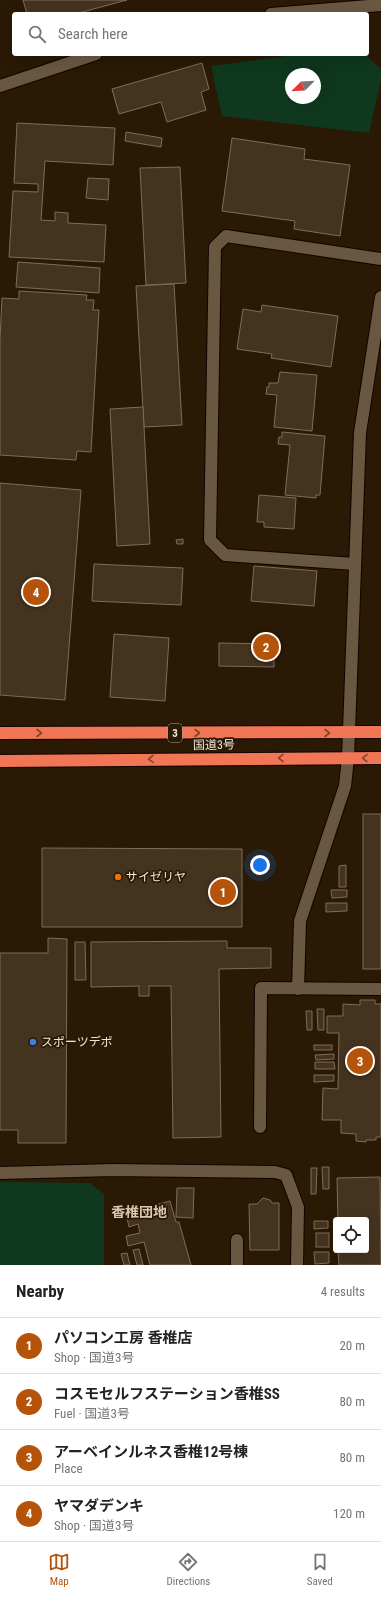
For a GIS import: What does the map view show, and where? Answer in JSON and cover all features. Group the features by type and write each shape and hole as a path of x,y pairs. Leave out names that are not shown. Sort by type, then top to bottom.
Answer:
{"highway":[{"name":"国道3号","path":"0,732 381,732"},
{"name":"国道3号","path":"0,761 381,758"}],"street":[{"path":"295,12 381,5"},
{"path":"0,86 90,56"},
{"path":"355,564 225,555 210,540 215,247 226,236 381,259"},
{"path":"298,989 300,921 345,786 348,758 360,433 381,297"},
{"path":"260,1127 261,988 381,989"},
{"path":"0,1173 121,1170 274,1172 286,1175 298,1207 296,1265"},
{"path":"237,1240 238,1265"}],"green space":[{"path":"286,56 366,56 381,69 381,80 369,133 222,116 211,66"},
{"path":"0,1182 90,1183 104,1194 104,1265 0,1265"}],"building":[{"path":"23,0 127,0 82,12 26,12"},
{"path":"202,63 209,89 201,92 206,110 167,122 161,102 119,114 112,89"},
{"path":"17,123 115,128 113,165 45,161 41,220 55,221 55,212 68,213 68,223 106,225 104,262 9,257 13,191 38,192 38,184 14,183"},
{"path":"126,132 162,138 161,147 125,141"},
{"path":"232,138 305,149 304,159 350,165 340,236 294,229 295,221 222,211"},
{"path":"180,167 186,283 146,285 140,168"},
{"path":"88,178 109,179 108,200 86,198"},
{"path":"18,262 100,268 99,293 16,287"},
{"path":"174,284 182,425 144,427 136,286"},
{"path":"19,291 87,295 86,300 94,300 93,310 99,310 91,452 77,451 76,460 0,455 0,339 2,298 19,299"},
{"path":"262,305 338,316 331,367 271,358 272,354 237,349 243,309 261,312"},
{"path":"280,372 317,375 312,431 274,427 277,395 266,394 269,383 278,383"},
{"path":"143,407 150,544 117,546 110,409"},
{"path":"282,432 325,436 320,495 316,495 316,498 285,495 290,445 278,444 279,437 282,437"},
{"path":"0,483 81,490 65,700 0,695"},
{"path":"259,495 296,498 294,529 264,527 264,522 257,522"},
{"path":"183,539 183,544 177,544 176,540"},
{"path":"94,564 183,568 181,605 92,601"},
{"path":"254,566 317,571 314,606 251,601"},
{"path":"114,634 169,638 165,701 110,697"},
{"path":"219,643 274,644 274,667 219,666"},
{"path":"363,814 381,814 381,969 363,969"},
{"path":"42,848 242,849 242,927 42,927"},
{"path":"346,865 346,887 339,887 339,866"},
{"path":"331,890 347,890 347,897 332,898"},
{"path":"326,903 347,903 347,911 326,912"},
{"name":"スポーツデポ","path":"48,938 67,939 66,1143 18,1143 18,1130 0,1130 0,953 48,953"},
{"path":"227,941 227,948 271,948 271,968 219,969 221,1137 173,1138 171,986 149,986 149,996 139,996 139,986 91,987 91,942"},
{"path":"75,942 85,942 86,980 75,980"},
{"path":"360,1000 375,1000 375,1004 381,1004 381,1137 376,1137 376,1140 366,1140 366,1142 356,1141 356,1134 341,1133 341,1120 322,1120 323,1088 338,1089 339,1033 327,1033 327,1016 343,1016 343,1004 360,1005"},
{"path":"317,1009 324,1009 324,1030 318,1030"},
{"path":"306,1011 312,1011 312,1030 307,1030"},
{"path":"314,1045 332,1045 332,1050 314,1050"},
{"path":"334,1054 334,1059 316,1060 315,1055"},
{"path":"315,1062 334,1062 335,1069 315,1069"},
{"path":"314,1075 334,1075 334,1081 314,1082"},
{"path":"322,1167 329,1167 329,1189 323,1189"},
{"path":"311,1168 317,1168 316,1194 311,1194"},
{"path":"380,1177 381,1265 339,1265 338,1253 369,1253 369,1217 338,1217 337,1178"},
{"path":"177,1188 194,1188 193,1218 176,1217"},
{"path":"263,1198 270,1200 272,1203 279,1203 279,1250 250,1250 249,1204 257,1204"},
{"path":"170,1201 176,1222 179,1222 191,1265 150,1265 144,1242 128,1246 126,1236 140,1233 138,1224 129,1227 126,1213"},
{"path":"314,1221 328,1221 328,1228 314,1229"},
{"path":"316,1233 329,1233 329,1247 316,1247"},
{"path":"139,1249 143,1265 137,1265 133,1250"},
{"path":"314,1252 329,1252 329,1263 315,1264"},
{"path":"127,1253 130,1265 124,1265 121,1254"}],"place":[{"name":"ヤマダデンキ","path":"36,592"},
{"name":"コスモセルフステーション香椎SS","path":"266,647"},
{"name":"サイゼリヤ","path":"118,877"},
{"name":"パソコン工房 香椎店","path":"223,892"},
{"name":"スポーツデポ","path":"33,1042"},
{"name":"アーベインルネス香椎12号棟","path":"360,1061"}],"district":[{"name":"香椎団地","path":"139,1212"}]}
